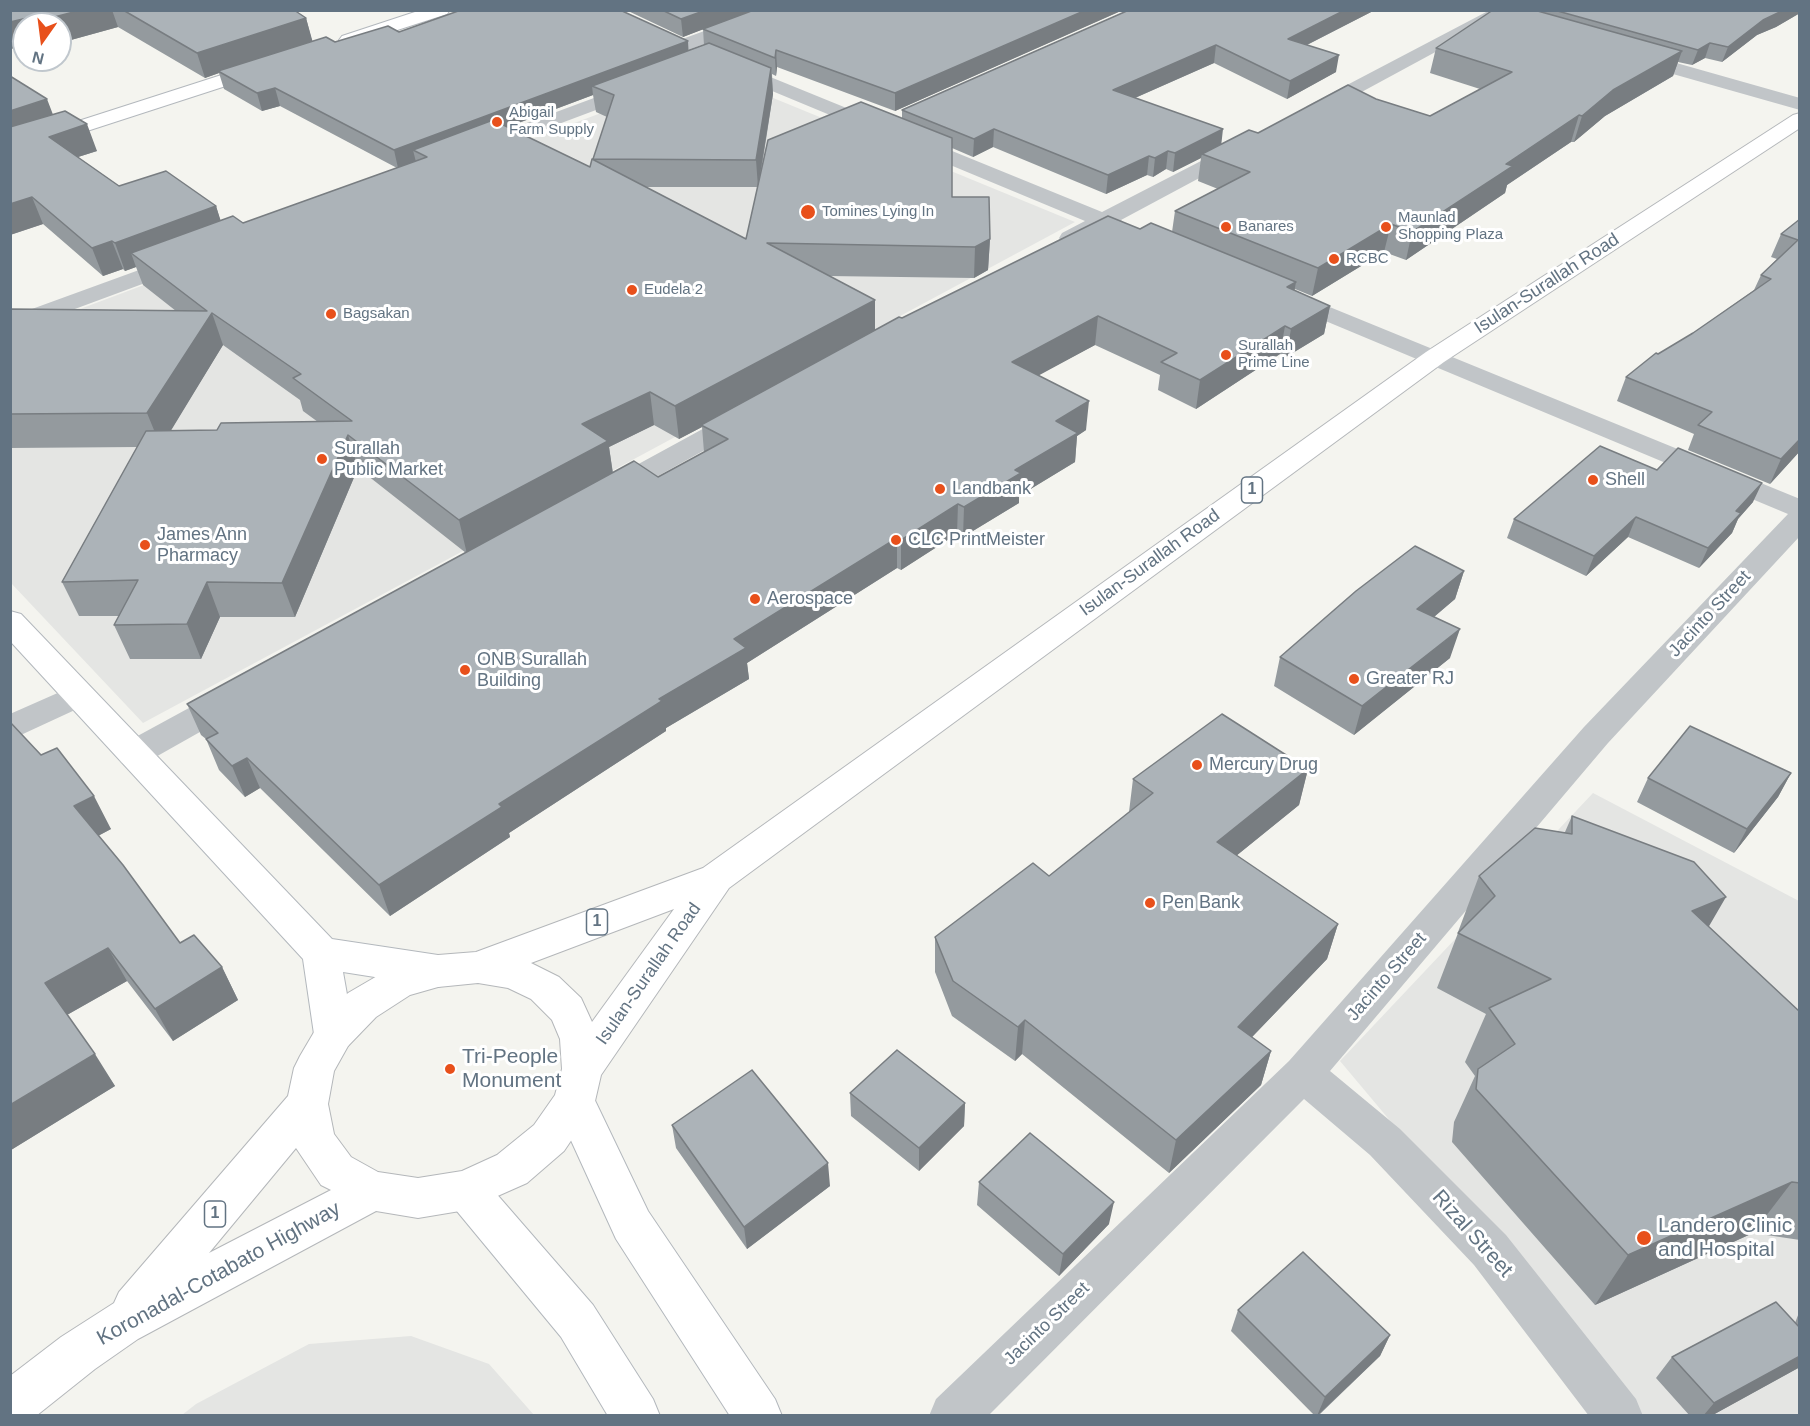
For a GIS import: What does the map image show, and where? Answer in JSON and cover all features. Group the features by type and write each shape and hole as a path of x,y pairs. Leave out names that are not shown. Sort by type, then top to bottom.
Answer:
{"main road":[{"path":"331,46 441,10"},
{"path":"10,150 288,60"},
{"name":"Isulan-Surallah Road","path":"478,967 716,878 1435,357 1800,119"},
{"path":"10,621 321,953 334,1035"},
{"name":"Isulan-Surallah Road","path":"578,1085 716,878"},
{"path":"321,953 438,971"},
{"name":"1","path":"478,967 515,974 545,988 567,1010 580,1039 578,1085 549,1138 512,1169 466,1190 418,1198 372,1191 336,1171 314,1141 308,1104 314,1068 334,1035 362,1005 399,983 438,971 478,967"},
{"path":"578,1085 632,1225 759,1416"},
{"name":"1","path":"122,1323 308,1104"},
{"path":"466,1190 577,1320 636,1416"},
{"name":"Koronadal-Cotabato Highway","path":"10,1406 78,1353 122,1323 372,1191"}],"street":[{"path":"681,46 780,10"},
{"path":"1468,10 1503,17"},
{"path":"1292,122 1503,17"},
{"path":"661,37 1136,234"},
{"path":"1617,53 1800,104"},
{"path":"455,157 656,81"},
{"path":"879,128 900,119"},
{"path":"1051,249 1260,138"},
{"path":"10,327 200,254"},
{"path":"1269,289 1800,509"},
{"path":"592,501 759,410"},
{"name":"Jacinto Street","path":"953,1416 1303,1073 1596,735 1800,518"},
{"path":"133,754 258,685"},
{"path":"10,728 78,695"},
{"name":"Rizal Street","path":"1303,1073 1386,1142 1490,1250 1619,1416"}],"shaded area":[{"name":"Surallah Public Market","path":"710,72 1075,222 143,723 11,583 11,335"},
{"name":"Landero Clinic and Hospital","path":"1593,793 1799,901 1799,1415 1637,1415 1340,1061"},
{"path":"411,1336 489,1364 534,1415 182,1415 196,1404 309,1344"}],"building":[{"path":"10,10 81,10 72,12 12,12 12,22 10,22"},
{"path":"123,10 294,10 306,18 197,53"},
{"path":"461,10 620,10 688,41 394,150 275,88 257,93 218,71 326,37 335,42 388,26 399,32"},
{"path":"662,10 706,10 681,19"},
{"path":"754,10 1086,10 895,93 776,50 775,58 703,29"},
{"path":"1129,10 1345,10 1288,39 1339,55 1290,81 1216,45 1113,90 1223,129 1175,153 1168,151 1155,158 1149,156 1108,175 994,129 974,139 902,110"},
{"path":"1493,10 1534,10 1682,51 1613,90 1582,116 1579,115 1506,164 1513,166 1412,232 1391,224 1318,268 1175,211 1250,172 1202,154 1249,130 1258,133 1348,85 1376,99 1430,116 1512,72 1436,48"},
{"path":"1554,10 1784,10 1763,20 1728,47 1710,43 1698,50"},
{"path":"709,43 771,68 756,160 593,159 614,95 592,86"},
{"path":"10,76 47,99 10,111"},
{"name":"Surallah Public Market","path":"861,102 952,138 952,197 989,197 990,239 975,247 767,243 875,300 675,406 650,392 582,424 608,441 459,520 348,435 282,583 207,582 187,624 114,625 138,580 62,582 146,431 217,430 221,423 352,421 293,378 301,374 212,313 147,413 10,414 10,309 207,311 131,253 233,216 243,223 427,157 413,150 493,120 590,167 592,159 746,239 768,140"},
{"path":"65,111 87,124 49,137 119,186 166,171 216,206 115,243 112,241 92,248 32,197 10,204 10,127"},
{"path":"1108,216 1140,229 1151,223 1296,282 1287,287 1330,306 1291,329 1285,326 1200,380 1161,362 1177,353 1098,316 1012,362 1089,401 1056,421 1078,433 1015,470 1021,473 964,507 958,504 901,540 897,538 734,639 746,648 659,699 662,701 499,804 502,807 379,885 247,758 232,766 206,739 218,733 187,704 634,461 658,477 728,439 701,425 899,317 902,318"},
{"path":"1800,219 1800,439 1781,459 1698,425 1712,412 1626,377 1656,353 1658,354 1693,333 1771,279 1761,275 1798,240 1781,234"},
{"path":"1600,446 1657,470 1678,448 1762,483 1736,511 1741,513 1708,548 1636,517 1594,556 1514,519"},
{"path":"1415,546 1464,571 1417,609 1460,629 1362,706 1280,657 1356,591"},
{"path":"1222,714 1308,769 1217,842 1338,924 1238,1027 1271,1051 1176,1140 1025,1020 1018,1027 953,981 935,937 1033,863 1049,876 1153,793 1133,779"},
{"path":"10,722 41,755 57,748 94,796 74,806 123,865 180,943 194,935 222,967 155,1009 108,948 45,983 95,1054 10,1105"},
{"path":"1690,726 1791,773 1747,829 1648,778"},
{"path":"1572,816 1694,862 1726,897 1692,911 1800,1012 1800,1183 1792,1182 1628,1255 1476,1089 1478,1069 1515,1044 1489,1008 1551,979 1458,933 1495,896 1479,876 1535,828 1572,834"},
{"path":"897,1050 965,1103 919,1148 850,1093"},
{"path":"752,1070 828,1163 744,1227 672,1125"},
{"path":"1030,1133 1114,1202 1063,1254 979,1182"},
{"path":"1303,1252 1390,1335 1325,1397 1238,1310"},
{"path":"1776,1302 1800,1328 1800,1356 1714,1403 1672,1357"}],"place":[{"name":"Abigail Farm Supply","path":"497,122"},
{"name":"Tomines Lying In","path":"808,212"},
{"name":"Banares","path":"1226,227"},
{"name":"Maunlad Shopping Plaza","path":"1386,227"},
{"name":"RCBC","path":"1334,259"},
{"name":"Eudela 2","path":"632,290"},
{"name":"Bagsakan","path":"331,314"},
{"name":"Surallah Prime Line","path":"1226,355"},
{"name":"Surallah Public Market","path":"322,459"},
{"name":"Shell","path":"1593,480"},
{"name":"Landbank","path":"940,489"},
{"name":"CLC PrintMeister","path":"896,540"},
{"name":"James Ann Pharmacy","path":"145,545"},
{"name":"Aerospace","path":"755,599"},
{"name":"ONB Surallah Building","path":"465,670"},
{"name":"Greater RJ","path":"1354,679"},
{"name":"Mercury Drug","path":"1197,765"},
{"name":"Pen Bank","path":"1150,903"},
{"name":"Tri-People Monument","path":"450,1069"},
{"name":"Landero Clinic and Hospital","path":"1644,1238"}]}
